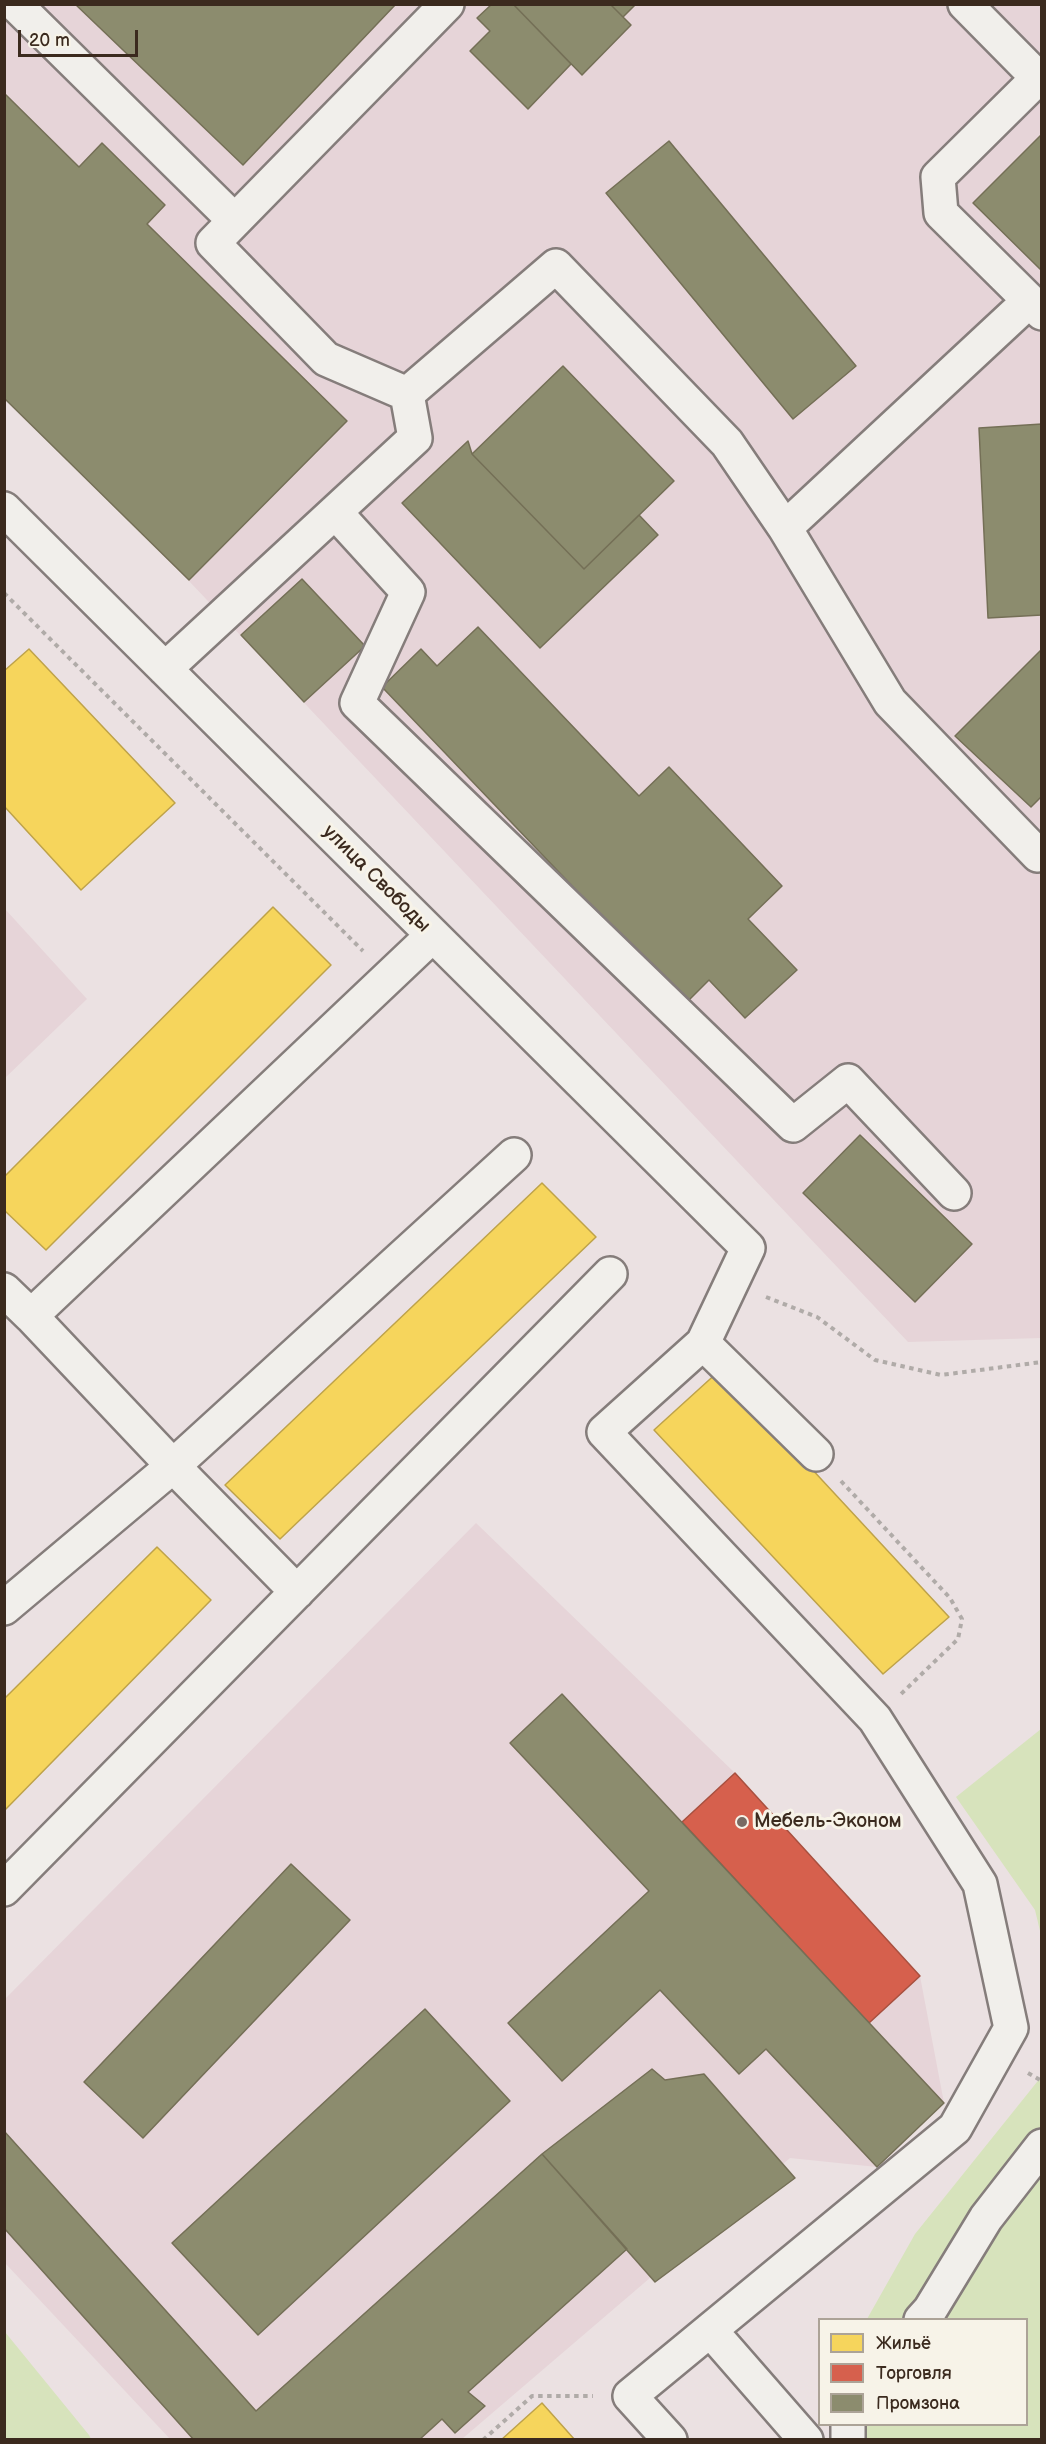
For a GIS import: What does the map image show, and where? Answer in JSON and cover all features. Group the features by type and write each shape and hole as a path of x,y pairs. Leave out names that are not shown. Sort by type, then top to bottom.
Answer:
{"street":[{"path":"15,4 234,220"},
{"path":"407,394 326,359 213,243 447,4"},
{"path":"785,528 1035,307 941,213 938,177 1038,78 965,4"},
{"path":"407,394 556,266 727,443 785,528 890,702 1038,855 1041,852"},
{"path":"165,669 415,438 407,394"},
{"name":"улица Свободы","path":"4,509 748,1248 733,1284"},
{"path":"335,512 408,592 357,704 793,1125 848,1081 954,1193"},
{"path":"31,1316 433,935"},
{"path":"4,1608 173,1466 514,1155"},
{"path":"4,1889 610,1274"},
{"path":"670,2439 630,2396 955,2128 1011,2028 980,1884 875,1719 604,1432 703,1344 733,1284"},
{"path":"4,1290 297,1592"},
{"path":"703,1344 816,1454"},
{"path":"922,2318 930,2310 986,2218 1041,2146"},
{"path":"710,2330 806,2439"}],"path":[{"path":"4,593 390,978"},
{"path":"733,1284 817,1317 875,1360 941,1375 1041,1362"},
{"path":"816,1454 950,1598 962,1619 958,1639 875,1719"},
{"path":"483,2439 532,2396 630,2396"}],"shaded area":[{"path":"4,5 1041,5 1041,1338 908,1342 189,581 5,398"},
{"path":"5,909 87,999 5,1078"},
{"path":"476,1523 735,1773 920,1976 944,2103 877,2167 790,2158 462,2439 170,2439 5,2263 5,1999"}],"green space":[{"path":"1041,1729 1041,1935 1035,1910 956,1797"},
{"path":"1041,2077 1041,2439 855,2439 839,2426 1028,2426 1028,2318 868,2318 915,2234"},
{"path":"5,2332 89,2435 91,2439 5,2439"}],"building: Жильё":[{"path":"29,649 175,803 81,890 4,806 4,671"},
{"path":"273,907 331,965 46,1250 4,1210 4,1177"},
{"path":"542,1183 596,1237 280,1539 225,1485"},
{"path":"720,1370 949,1617 883,1674 654,1430"},
{"path":"157,1547 211,1600 4,1811 4,1699"},
{"path":"542,2403 575,2440 501,2440"}],"building: Торговля":[{"path":"735,1773 920,1976 869,2023 682,1822"}],"building: Промзона":[{"path":"75,4 396,4 243,165"},
{"path":"492,4 513,4 571,64 528,109 470,51 490,31 477,18"},
{"path":"513,4 610,4 631,25 582,75"},
{"path":"610,4 636,4 623,17"},
{"path":"4,93 79,167 102,143 165,205 147,224 347,421 189,580 4,398"},
{"path":"1042,134 1042,271 973,203"},
{"path":"669,141 856,366 793,419 606,193"},
{"path":"563,366 674,481 584,569 472,454"},
{"path":"1042,424 1042,615 988,618 979,428"},
{"path":"468,441 472,454 584,569 639,515 658,535 540,648 402,503"},
{"path":"302,579 365,646 304,702 241,635"},
{"path":"478,627 639,796 669,767 782,886 748,919 797,970 745,1018 709,980 685,1004 382,687 421,649 437,666"},
{"path":"1042,649 1042,796 1031,807 955,736"},
{"path":"860,1135 972,1244 915,1302 803,1193"},
{"path":"562,1694 944,2103 877,2167 766,2049 739,2074 660,1990 562,2081 508,2023 649,1891 510,1743"},
{"path":"291,1864 350,1920 143,2138 84,2082"},
{"path":"425,2009 510,2101 258,2335 172,2243"},
{"path":"652,2069 665,2080 704,2074 795,2178 655,2282 542,2154"},
{"path":"4,2131 256,2411 542,2154 627,2249 468,2392 485,2406 455,2433 442,2419 419,2440 194,2440 4,2228"}],"place":[{"name":"Мебель-Эконом","path":"742,1822"}]}
